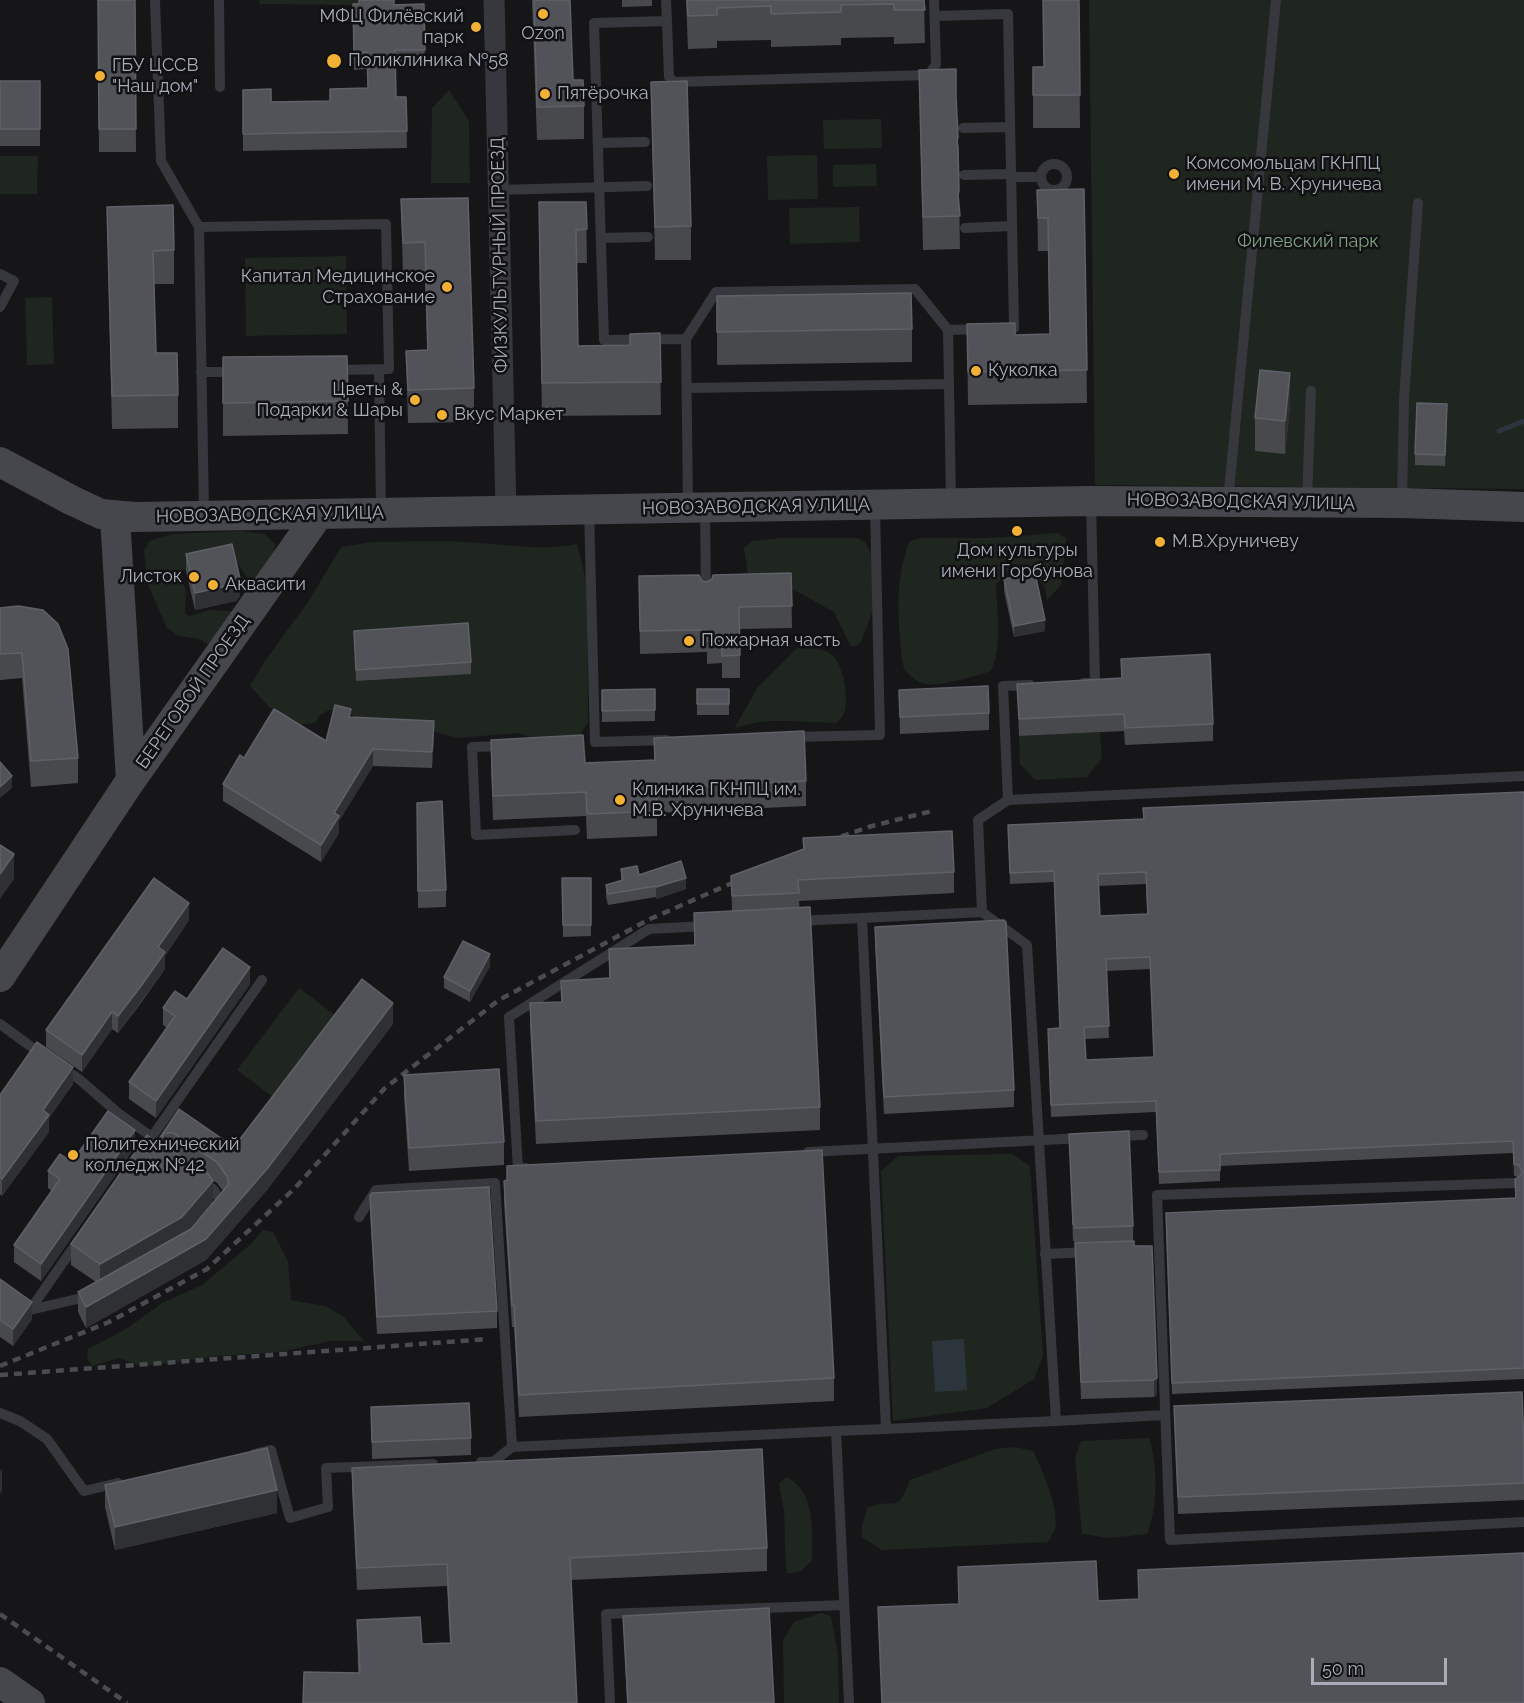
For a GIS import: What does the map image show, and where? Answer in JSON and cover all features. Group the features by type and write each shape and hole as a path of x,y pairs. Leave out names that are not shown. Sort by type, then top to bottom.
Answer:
{"street":[{"name":"ФИЗКУЛЬТУРНЫЙ ПРОЕЗД","path":"495,0 506,511"},
{"name":"НОВОЗАВОДСКАЯ УЛИЦА","path":"0,462 71,500 115,517 1091,501 1402,503 1524,507"},
{"name":"БЕРЕГОВОЙ ПРОЕЗД","path":"0,977 131,780 318,515"},
{"name":"БЕРЕГОВОЙ ПРОЕЗД","path":"115,517 131,780"},
{"path":"0,1682 30,1703"}],"lane":[{"path":"155,0 161,161 199,227 205,517"},
{"path":"219,0 220,87"},
{"path":"666,0 669,78 674,82 929,75 936,64 934,0"},
{"path":"1228,502 1276,0"},
{"path":"935,16 1008,14 1014,328 948,330"},
{"path":"667,21 594,23 604,340 686,339"},
{"path":"963,128 1010,127"},
{"path":"598,143 645,142"},
{"path":"964,175 1041,177"},
{"path":"498,190 647,186"},
{"path":"1402,503 1404,399 1418,203"},
{"path":"199,227 386,224 389,369 320,370"},
{"path":"965,228 1012,226"},
{"path":"601,238 648,237"},
{"path":"0,274 14,281 0,307"},
{"path":"706,597 687,388 686,339 716,292 915,289 948,330 951,504"},
{"path":"379,369 381,513"},
{"path":"201,372 249,372"},
{"path":"687,388 949,384"},
{"path":"1307,503 1311,391"},
{"path":"1072,683 1095,682 1091,501"},
{"path":"773,738 880,735 875,505"},
{"path":"589,510 589,742 678,740"},
{"path":"1008,800 1003,686 1037,685"},
{"path":"517,745 472,747 476,834 575,830"},
{"path":"982,912 978,820 1008,800 1524,776"},
{"path":"791,922 982,912 1027,945 1056,1421"},
{"path":"862,918 886,1429"},
{"path":"512,1447 506,1176 509,1017 649,929 720,926"},
{"path":"138,1156 262,980"},
{"path":"0,1024 79,1079 118,1113 152,1137"},
{"path":"1108,1137 1143,1135"},
{"path":"802,1153 1096,1137"},
{"path":"358,1217 376,1190 506,1176 541,1168"},
{"path":"195,1177 213,1189 222,1202 208,1219"},
{"path":"1515,1183 1157,1195 1153,1249 1165,1415 1170,1540 1524,1522"},
{"path":"30,1310 84,1233"},
{"path":"1045,1254 1102,1252"},
{"path":"15,1299 30,1310 99,1294"},
{"path":"0,1413 20,1421 47,1439 84,1491 130,1481"},
{"path":"469,1463 493,1462 512,1447 1165,1415"},
{"path":"836,1431 849,1703"},
{"path":"247,1455 271,1450 290,1518 328,1507 326,1468 445,1464"},
{"path":"610,1703 606,1614 844,1605"}],"green space":[{"path":"259,0 359,0 359,5 260,4"},
{"name":"Филевский парк","path":"1089,0 1524,0 1524,489 1095,485"},
{"path":"449,90 469,121 470,183 431,183 432,108"},
{"path":"881,119 882,148 824,149 823,120"},
{"path":"817,155 818,199 768,200 767,156"},
{"path":"0,156 38,156 37,194 0,194"},
{"path":"876,164 877,186 833,187 833,165"},
{"path":"859,207 860,242 790,244 789,208"},
{"path":"346,256 347,334 246,336 245,258"},
{"path":"52,297 54,364 27,365 25,298"},
{"path":"241,531 265,534 275,544 273,563 262,580 247,578 234,557 179,571 186,591 185,613 189,616 210,610 231,611 237,620 212,647 199,639 179,636 167,628 148,585 144,551 149,541 172,534"},
{"path":"1058,533 1066,538 1061,585 1047,600 1045,588 1031,568 1010,570 996,584 998,640 991,671 954,681 925,684 913,678 906,671 901,654 898,601 902,566 909,542 919,538 989,538"},
{"path":"782,538 857,538 865,542 874,560 873,610 860,644 851,647 834,612 776,580 748,575 744,548 752,541"},
{"path":"372,542 452,542 540,547 577,544 587,584 588,723 576,740 538,740 518,733 458,738 420,728 390,728 338,710 329,710 320,715 315,723 295,725 270,708 250,686 265,661 308,602 341,547"},
{"path":"798,647 824,651 836,659 846,693 845,710 842,717 836,723 771,721 734,729 758,687"},
{"path":"1100,732 1102,758 1087,777 1035,780 1020,764 1019,736"},
{"path":"299,988 335,1015 273,1097 237,1070"},
{"path":"1012,1154 1030,1166 1043,1356 1034,1379 987,1408 893,1421 881,1171 898,1156"},
{"path":"263,1230 273,1232 288,1261 291,1300 325,1306 343,1316 364,1341 330,1341 280,1352 217,1356 155,1365 137,1365 119,1358 92,1366 87,1358 88,1349 126,1329 162,1303 202,1285 251,1244"},
{"path":"1149,1438 1156,1487 1151,1524 1147,1534 1110,1538 1082,1534 1075,1458 1081,1441"},
{"path":"1015,1447 1033,1451 1049,1490 1056,1521 1048,1542 882,1550 862,1537 862,1526 867,1508 898,1502 910,1480 995,1449"},
{"path":"786,1477 796,1483 803,1492 812,1525 812,1560 795,1573 787,1573 786,1569 784,1511 779,1484"},
{"path":"821,1613 831,1616 838,1654 839,1703 784,1703 783,1640 794,1622"}],"shaded area":[{"path":"964,1339 967,1390 935,1392 932,1341"}],"building":[{"path":"98,0 135,0 136,129 99,129"},
{"path":"359,0 394,0 394,5 424,4 425,50 395,50 396,97 406,97 407,131 243,134 243,90 271,89 271,102 330,101 330,89 368,88 367,52 354,53 353,4 359,4"},
{"path":"534,0 570,0 573,80 583,80 584,106 537,107"},
{"path":"687,0 924,0 925,10 894,10 894,4 841,5 841,12 771,14 771,6 717,8 717,15 688,16"},
{"path":"1043,0 1079,0 1080,95 1033,95 1033,67 1044,67"},
{"path":"956,69 960,216 923,217 919,70"},
{"path":"0,81 40,81 40,129 0,129"},
{"path":"687,81 691,226 655,227 651,82"},
{"path":"1084,189 1087,370 968,372 967,324 1015,323 1015,335 1050,334 1048,218 1038,218 1037,190"},
{"path":"468,198 474,388 408,390 406,351 428,350 425,242 403,243 401,199"},
{"path":"539,202 586,202 587,229 576,230 578,346 630,345 630,334 660,333 661,382 542,383"},
{"path":"173,205 174,250 153,251 156,353 177,353 178,395 112,396 107,207"},
{"path":"911,293 912,329 717,332 717,296"},
{"path":"347,356 348,401 223,403 223,357"},
{"path":"1260,370 1290,373 1285,421 1255,418"},
{"path":"1417,403 1447,404 1445,455 1415,454"},
{"path":"232,544 240,579 236,584 195,593 186,554"},
{"path":"791,573 792,606 739,607 740,655 722,656 722,641 707,641 707,630 640,631 639,576 699,575 702,581 707,582 712,579 713,575"},
{"path":"1035,573 1045,620 1014,626 1004,579"},
{"path":"18,606 43,610 58,624 68,649 78,758 31,761 22,653 0,654 0,608"},
{"path":"468,623 471,662 356,670 354,631"},
{"path":"1210,654 1213,724 1125,728 1124,714 1019,719 1017,684 1122,678 1121,659"},
{"path":"988,686 989,713 900,717 899,690"},
{"path":"655,689 655,710 602,711 602,690"},
{"path":"697,689 729,689 729,704 697,704"},
{"path":"335,705 351,709 349,717 434,721 432,752 373,749 334,813 339,816 321,845 223,784 240,755 244,758 274,709 326,741"},
{"path":"804,731 806,781 656,788 657,811 587,814 586,792 493,796 491,740 583,735 585,763 655,760 654,738"},
{"path":"0,762 12,776 0,787"},
{"path":"1524,792 1524,1368 1172,1383 1166,1213 1516,1198 1515,1179 1521,1175 1522,1171 1519,1165 1514,1164 1513,1141 1220,1154 1220,1170 1159,1172 1156,1101 1051,1105 1048,1029 1060,1028 1054,871 1010,873 1008,825 1144,819 1143,808","holes":["1146,872 1148,914 1100,916 1098,874","1150,957 1154,1057 1086,1060 1084,1027 1109,1026 1106,959"]},
{"path":"442,801 446,890 418,891 417,803"},
{"path":"952,831 954,872 798,880 799,893 732,896 731,876 804,849 803,838"},
{"path":"0,845 14,854 0,874"},
{"path":"681,861 686,878 656,887 608,894 606,885 623,880 621,869 637,866 639,875"},
{"path":"154,878 189,903 158,947 165,952 118,1016 112,1012 82,1055 46,1030"},
{"path":"562,878 591,878 591,925 563,925"},
{"path":"810,907 820,1107 536,1121 530,1003 562,1002 561,981 610,978 609,949 695,945 694,913"},
{"path":"1004,920 1006,922 1014,1090 884,1097 875,927"},
{"path":"463,941 490,954 470,991 444,977"},
{"path":"223,948 250,967 156,1101 129,1082 175,1016 163,1008 172,995 175,991 187,999"},
{"path":"362,979 393,1003 267,1169 206,1239 86,1307 78,1292 191,1229 228,1185 228,1178 217,1162 173,1133 165,1133 162,1139 164,1145 208,1174 213,1181 182,1217 100,1264 71,1244 147,1135 157,1142 179,1109 234,1147"},
{"path":"37,1042 73,1067 43,1110 49,1115 2,1179 0,1177 0,1095"},
{"path":"499,1069 504,1142 409,1148 404,1075"},
{"path":"108,1111 135,1130 41,1264 14,1245 60,1179 48,1171 60,1154 72,1162"},
{"path":"1129,1131 1133,1226 1075,1228 1069,1134"},
{"path":"822,1150 834,1378 519,1395 504,1181 507,1180 507,1166"},
{"path":"489,1187 497,1311 377,1317 370,1196 372,1193"},
{"path":"1134,1241 1134,1246 1152,1246 1157,1378 1154,1380 1081,1382 1075,1243"},
{"path":"0,1279 32,1302 13,1329 0,1320"},
{"path":"1522,1392 1524,1483 1178,1497 1174,1406"},
{"path":"469,1403 471,1438 372,1442 371,1407"},
{"path":"267,1448 277,1490 115,1527 105,1485"},
{"path":"762,1449 767,1548 570,1558 577,1703 303,1703 304,1672 360,1673 357,1620 420,1617 422,1644 451,1643 447,1564 357,1568 352,1468"},
{"path":"1524,1553 1524,1703 882,1703 878,1607 959,1604 958,1567 1096,1561 1098,1601 1139,1599 1138,1570"},
{"path":"769,1608 774,1703 628,1703 623,1616"}],"waterway":[{"path":"1499,431 1524,421"}],"railway":[{"path":"828,841 872,826 932,811"},
{"path":"0,1366 109,1322 207,1269 294,1189 385,1088 499,1000 650,919 746,877"},
{"path":"0,1375 488,1339"},
{"path":"0,1614 127,1703"}],"place":[{"name":"Ozon","path":"543,14"},
{"name":"МФЦ Филёвский парк","path":"476,27"},
{"name":"Поликлиника №58","path":"334,61"},
{"name":"ГБУ ЦССВ \"Наш дом\"","path":"100,76"},
{"name":"Пятёрочка","path":"545,94"},
{"name":"Комсомольцам ГКНПЦ имени М. В. Хруничева","path":"1174,174"},
{"name":"Капитал Медицинское Страхование","path":"447,287"},
{"name":"Куколка","path":"976,371"},
{"name":"Цветы & Подарки & Шары","path":"415,400"},
{"name":"Вкус Маркет","path":"442,415"},
{"name":"Дом культуры имени Горбунова","path":"1017,531"},
{"name":"М.В.Хруничеву","path":"1160,542"},
{"name":"Листок","path":"194,577"},
{"name":"Аквасити","path":"213,585"},
{"name":"Пожарная часть","path":"689,641"},
{"name":"Клиника ГКНПЦ им. М.В. Хруничева","path":"620,800"},
{"name":"Политехнический колледж №42","path":"73,1155"}]}
